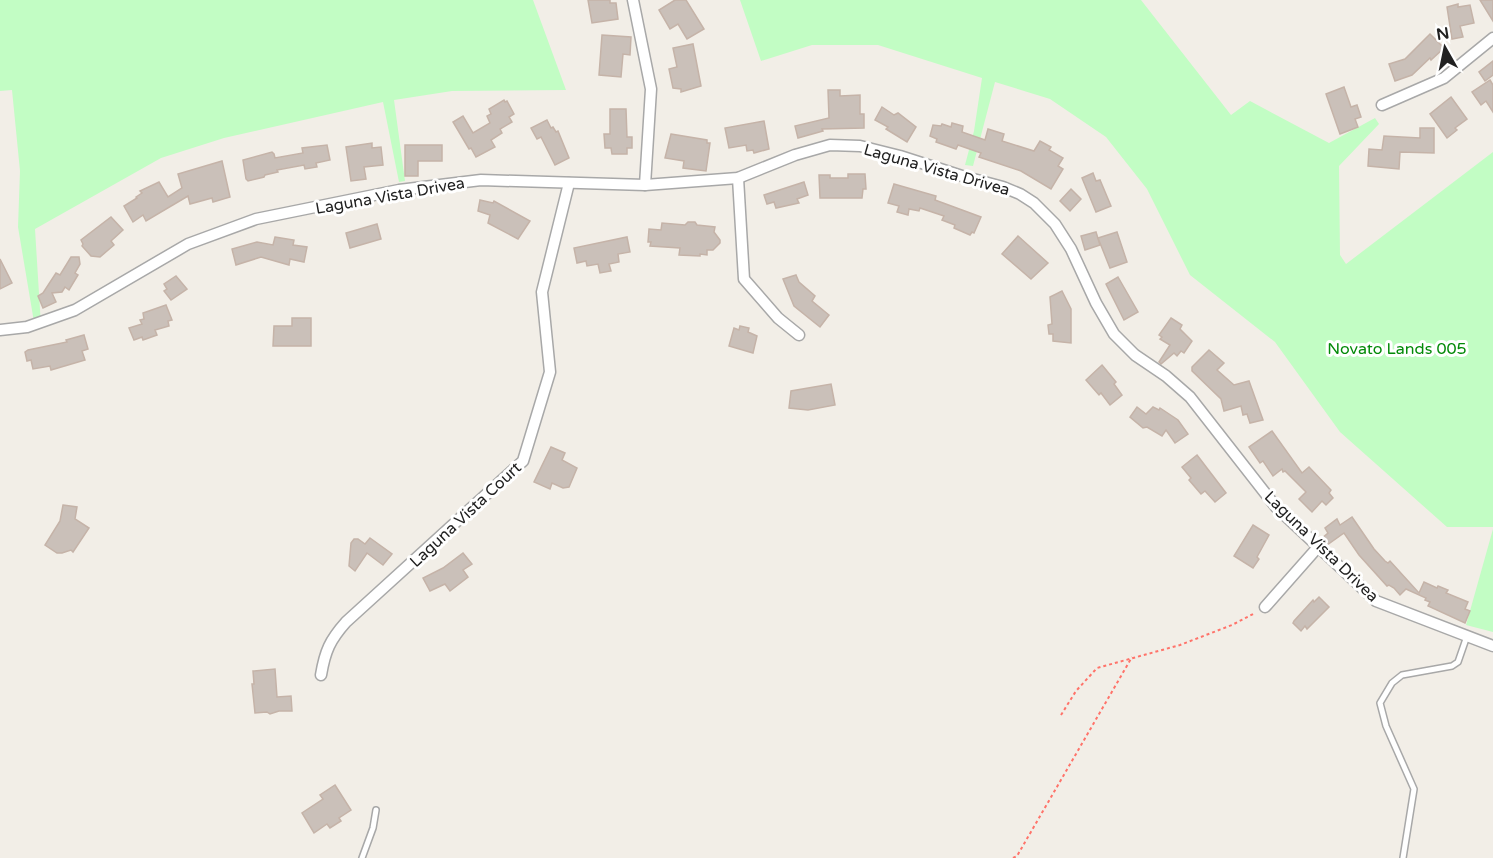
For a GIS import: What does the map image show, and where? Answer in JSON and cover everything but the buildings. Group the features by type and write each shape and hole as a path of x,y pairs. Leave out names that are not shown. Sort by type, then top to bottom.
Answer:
{"street":[{"path":"633,0 651,90 645,185"},
{"path":"1382,105 1444,78 1493,38"},
{"name":"Laguna Vista Drivea","path":"0,330 27,327 75,309 188,244 256,219 399,190 470,182 645,185 738,178 795,154 830,145 860,146 1003,187 1020,194 1034,204 1055,224 1071,249 1096,303 1114,334 1135,355 1166,375 1190,397 1276,507 1376,601 1493,646"},
{"path":"738,178 744,279 777,318 799,334"},
{"name":"Laguna Vista Court","path":"321,675 325,654 333,636 346,622 524,461 550,372 542,292 569,183"},
{"path":"1265,607 1318,547"}],"lane":[{"path":"1403,858 1414,789 1386,726 1380,703 1392,683 1402,675 1452,666 1458,662 1470,637 1493,652"},
{"path":"362,858 373,828 376,810"}],"path":[{"path":"1061,715 1096,668 1180,645 1232,625 1265,607"},
{"path":"1013,858 1017,856 1132,657"}],"green space":[{"path":"0,0 533,0 566,90 452,91 394,100 405,181 399,182 383,102 224,138 161,158 35,229 41,326 35,328 18,227 20,171 12,90 0,91"},
{"name":"Novato Lands 005","path":"740,0 1141,0 1231,115 1250,101 1329,143 1375,118 1379,124 1339,166 1340,255 1346,264 1493,152 1493,527 1447,527 1340,432 1275,342 1190,275 1147,189 1106,137 1050,99 995,82 973,166 965,165 974,131 982,78 878,45 812,45 761,61"},
{"path":"1493,529 1493,632 1466,625"}]}
